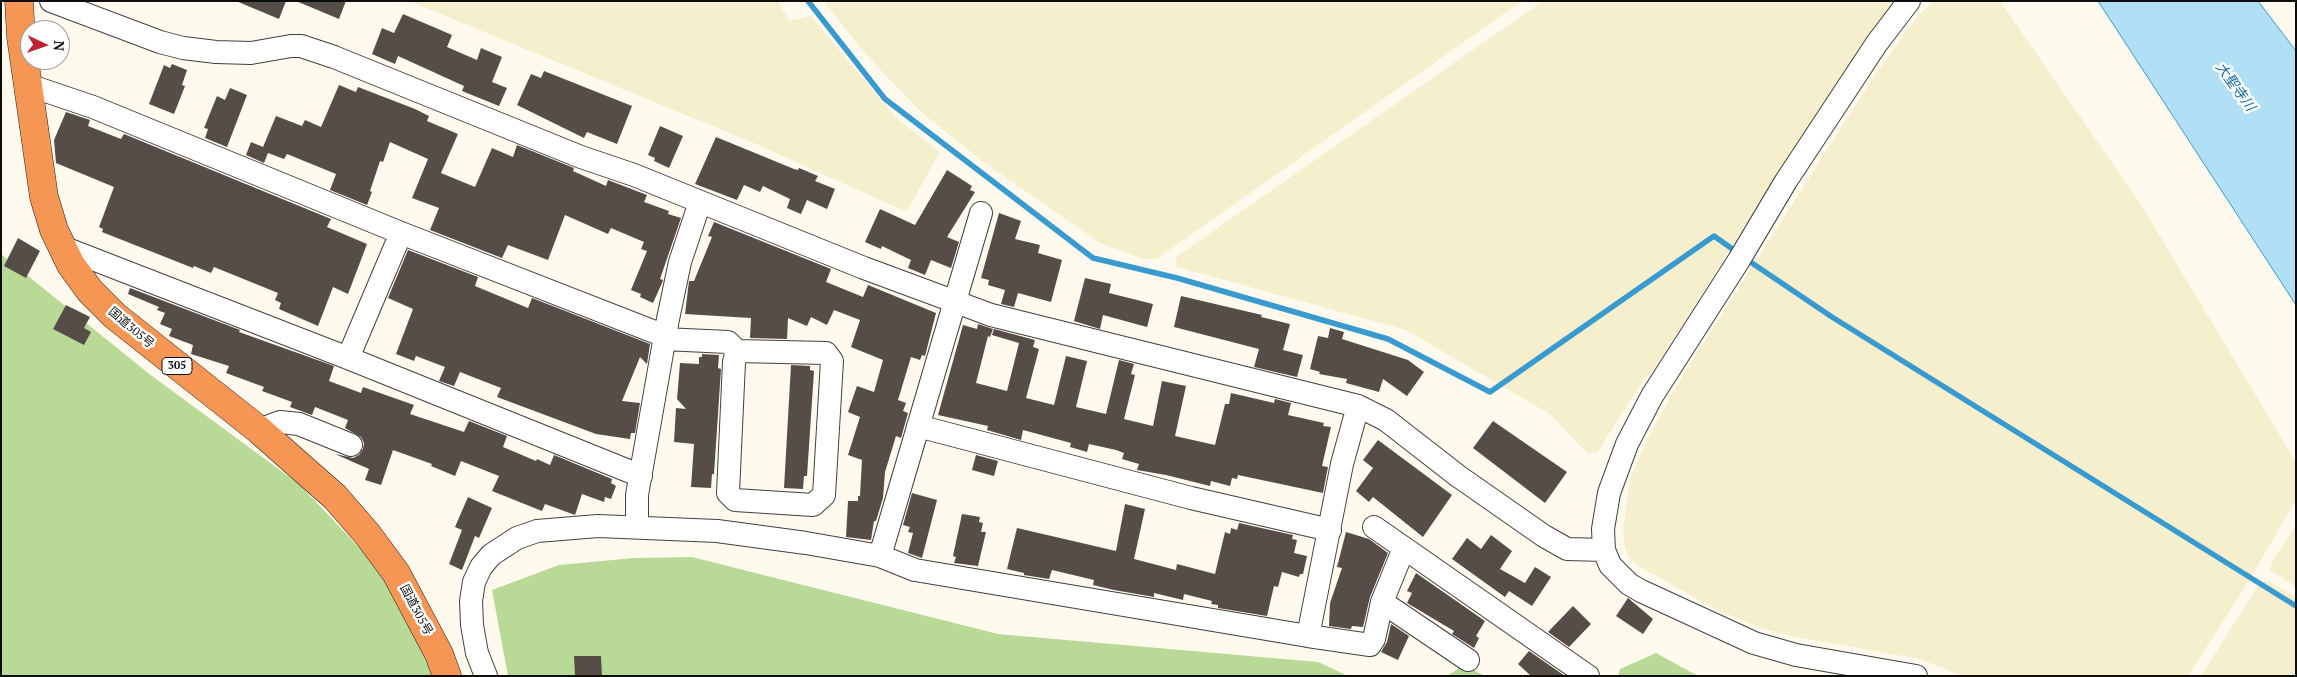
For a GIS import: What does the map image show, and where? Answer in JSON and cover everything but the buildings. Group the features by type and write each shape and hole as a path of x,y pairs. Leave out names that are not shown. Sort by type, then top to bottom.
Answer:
{"highway":[{"name":"国道305号","path":"19,1 28,85 44,197 54,230 71,265 90,291 115,316 259,430 334,497 368,535 396,573 435,646 447,676"}],"street":[{"path":"51,1 160,42 183,48 231,53 251,53 291,46 312,50 990,315 1358,406 1386,420 1458,476 1566,549 1604,550"},
{"path":"1909,1 1877,43 1786,181 1739,260 1652,396 1626,444 1609,493 1603,529 1604,550 1610,565 1629,584 1640,591 1754,643 1796,655 1916,676"},
{"path":"28,85 93,107 401,233 665,337 728,342 737,351 826,353 832,361 824,495 813,505 735,500 728,493 734,362 737,351"},
{"path":"637,526 637,495 665,337 680,262 700,202"},
{"path":"880,556 981,213"},
{"path":"348,358 401,233"},
{"path":"62,247 348,358 641,476"},
{"path":"1308,636 1342,464 1358,406"},
{"path":"259,430 280,422 299,424 351,445"},
{"path":"918,426 1191,498 1330,530"},
{"path":"486,676 477,653 472,625 471,601 474,582 491,555 517,538 537,531 598,526 637,526 717,531 806,543 880,556 914,570 1370,645 1374,639 1382,602 1404,548"},
{"path":"1374,527 1588,676"},
{"path":"1382,602 1468,660"}],"shaded area":[{"path":"409,1 778,1 789,21 811,16 896,118 940,152 907,211 902,210 756,144"},
{"path":"823,1 1522,1 1158,258 1143,259 1100,243 982,161 921,112 869,58"},
{"path":"1543,1 1895,1 1863,43 1769,187 1654,370 1644,379 1597,453 1587,453 1551,415 1406,330 1177,267 1176,257"},
{"path":"1934,1 2000,1 2140,203 2296,462 2296,500 2247,584 2188,676 1964,676 1919,659 1796,637 1763,629 1715,609 1637,565 1629,557 1625,548 1623,529 1630,479 1649,436 1683,375 1878,70 1917,17"},
{"path":"2296,525 2296,587 2270,570 2271,563"},
{"path":"2269,581 2296,598 2296,676 2201,676 2257,587 2262,582"}],"green space":[{"path":"1,254 148,373 299,484 387,577 433,676 1,676"},
{"path":"692,557 998,634 1318,662 1348,676 508,676 492,590 559,565 634,558"},
{"path":"1656,653 1698,676 1618,676 1620,669"},
{"path":"1465,664 1484,676 1447,676"}],"water":[{"name":"大聖寺川","path":"2098,1 2258,1 2296,51 2296,305"}],"waterway":[{"path":"808,1 885,99 1093,258 1177,278 1388,339 1490,392 1714,236 1738,253"},
{"path":"1746,259 1832,317 2296,606"}]}
